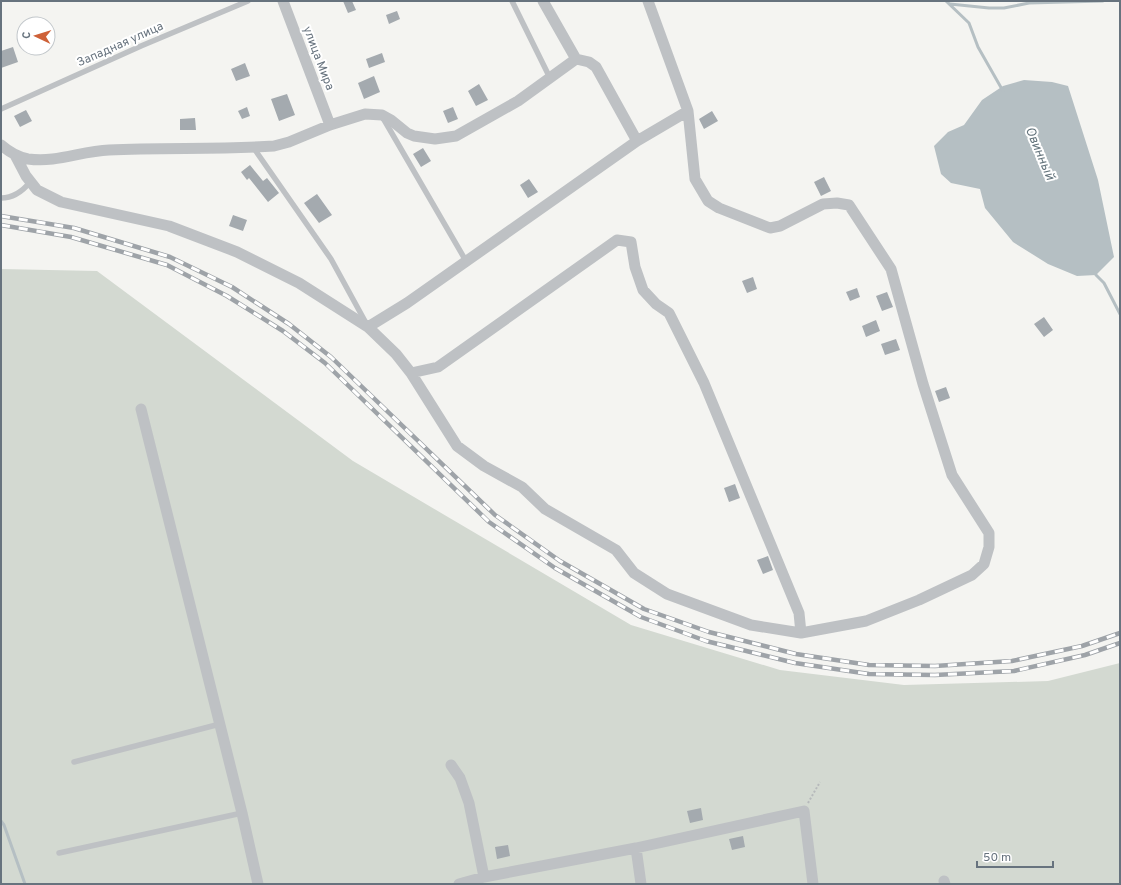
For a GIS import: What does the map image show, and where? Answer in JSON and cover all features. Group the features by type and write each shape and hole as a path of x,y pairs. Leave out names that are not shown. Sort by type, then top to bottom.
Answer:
{"street":[{"name":"улица Мира","path":"283,1 330,125"},
{"path":"543,1 576,59 589,62 596,67 637,141"},
{"path":"15,155 30,182 37,190 61,202 169,226 237,252 299,282 368,327 396,354 411,373 457,446 484,466 522,488 545,509 616,550 634,572 667,594 750,625 801,633 866,621 919,600 972,575 984,564 989,547 988,533 952,475 923,384 891,269 849,205 836,203 823,204 780,226 770,228 719,208 708,201 695,179 688,112 648,1"},
{"path":"1,145 15,155 41,160 107,150 274,146 289,142 330,125 365,114 382,116 391,120 407,133 414,136 435,139 443,138 456,136 518,100 576,59"},
{"path":"368,327 407,303 637,141 688,112"},
{"path":"411,373 438,367 617,240 631,242 635,267 643,290 656,304 669,313 704,383 799,613 801,633"},
{"path":"141,409 242,813 258,884"},
{"path":"451,765 460,778 469,803 480,880"},
{"path":"459,884 636,848 804,811 813,884"},
{"path":"636,848 641,884"}],"lane":[{"name":"Западная улица","path":"1,108 141,46 248,1"},
{"path":"512,1 550,78"},
{"path":"382,116 466,261"},
{"path":"252,147 331,259 368,327"},
{"path":"1,198 11,197 19,193 30,182"},
{"path":"74,762 220,724"},
{"path":"59,853 242,813"}],"path":[{"path":"804,811 820,782"}],"shaded area":[{"path":"1,269 97,271 353,461 631,625 780,670 904,685 1048,681 1120,663 1120,884 1,884"}],"water":[{"path":"1024,80 1052,82 1068,86 1098,180 1114,257 1096,275 1077,276 1048,264 1013,242 985,208 980,189 951,183 941,174 934,146 948,132 964,125 982,100 1003,86"}],"building":[{"path":"343,1 352,1 356,10 348,13"},
{"path":"397,11 400,19 389,24 386,15"},
{"path":"13,47 18,62 1,68 1,51"},
{"path":"382,53 385,62 369,68 366,59"},
{"path":"245,63 250,76 236,81 231,69"},
{"path":"374,76 380,92 364,99 358,83"},
{"path":"479,84 488,100 476,106 468,91"},
{"path":"287,94 295,115 279,121 271,99"},
{"path":"247,107 250,116 242,119 238,111"},
{"path":"453,107 458,119 448,123 443,111"},
{"path":"26,110 32,121 20,127 14,116"},
{"path":"712,111 718,121 704,129 699,119"},
{"path":"195,118 196,130 180,130 180,119"},
{"path":"423,148 431,161 421,167 413,154"},
{"path":"250,165 263,181 267,178 279,193 268,202 249,178 247,180 241,172"},
{"path":"824,177 831,191 821,196 814,182"},
{"path":"529,179 538,192 528,198 520,185"},
{"path":"317,194 332,215 319,223 304,203"},
{"path":"233,215 247,220 243,231 229,226"},
{"path":"753,277 757,289 747,293 742,281"},
{"path":"857,288 860,297 850,301 846,292"},
{"path":"887,292 893,307 882,311 876,296"},
{"path":"1044,317 1053,330 1044,337 1034,324"},
{"path":"876,320 880,331 866,337 862,326"},
{"path":"896,339 900,350 885,355 881,344"},
{"path":"946,387 950,398 939,402 935,391"},
{"path":"735,484 740,498 729,502 724,488"},
{"path":"768,556 773,570 763,574 757,560"},
{"path":"701,808 703,820 690,823 687,811"},
{"path":"743,836 745,847 732,850 729,839"},
{"path":"508,845 510,856 497,859 495,847"}],"waterway":[{"name":"Овинный","path":"946,1 969,23 978,47 1003,91"},
{"path":"950,4 1004,8 1029,3 1103,1"},
{"name":"Овинный","path":"1095,271 1096,275 1104,283 1120,314"},
{"path":"1,821 4,825 25,884"}],"railway":[{"path":"1,216 74,228 170,257 232,287 289,324 331,357 495,515 560,561 644,609 709,632 796,654 869,665 935,666 1012,661 1082,646 1120,633"},
{"path":"1,225 71,237 167,265 227,296 283,331 325,363 489,522 555,568 641,617 706,641 795,663 869,674 935,675 1014,671 1085,655 1120,643"}]}
